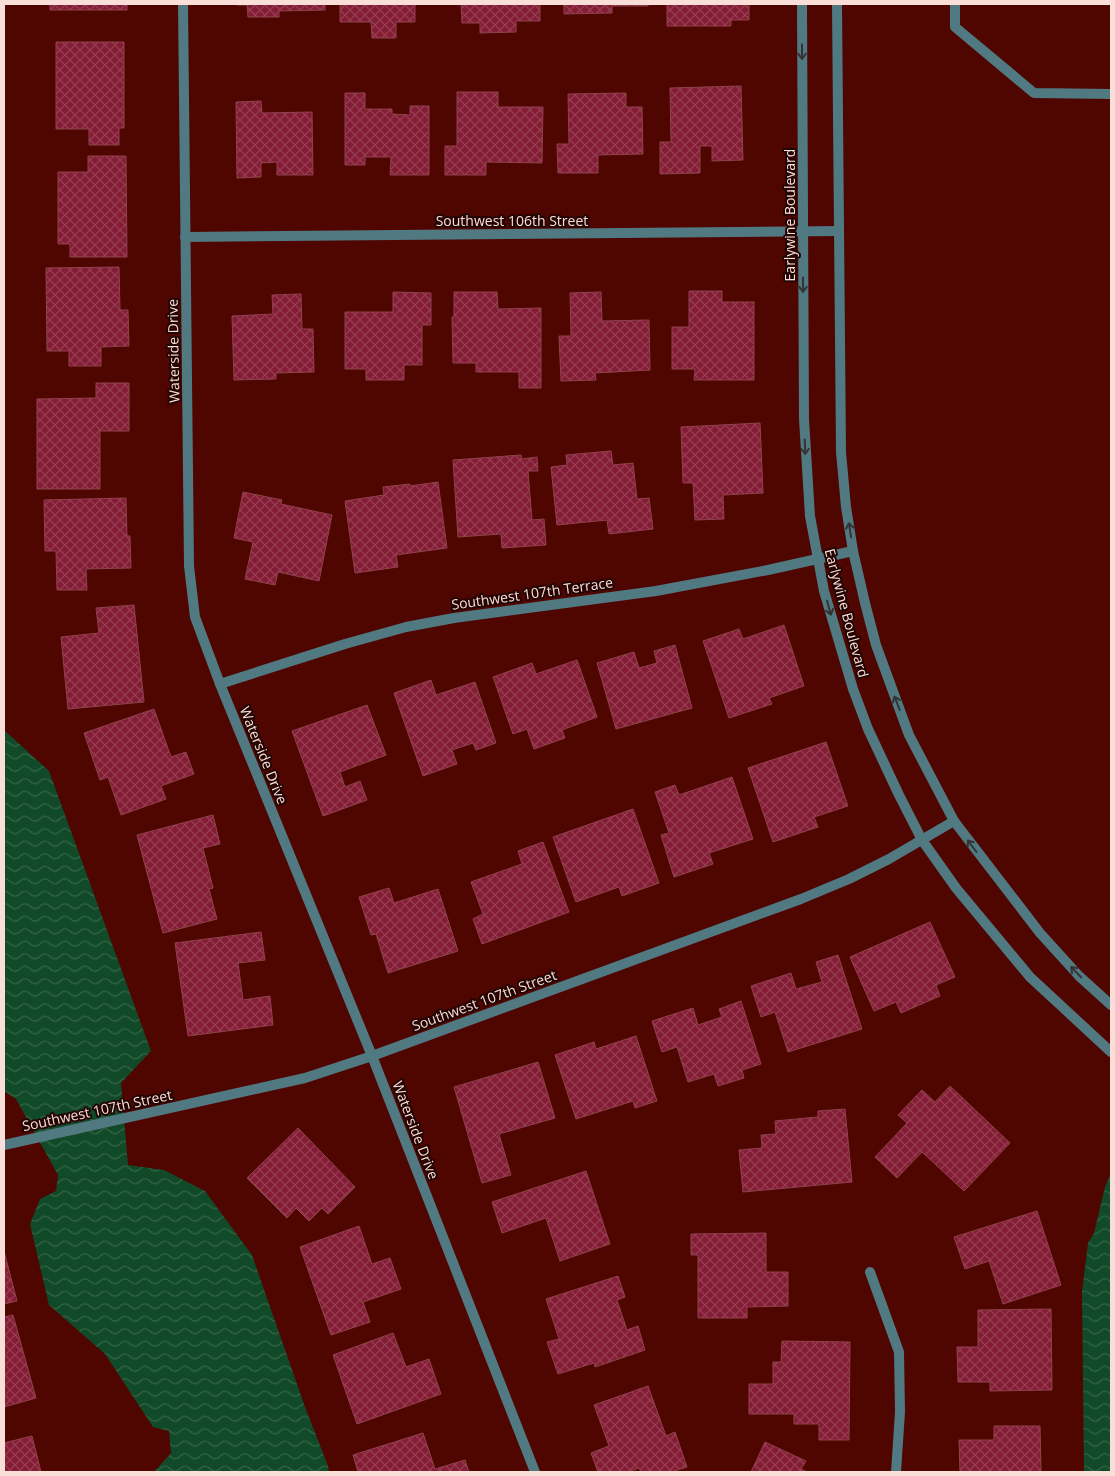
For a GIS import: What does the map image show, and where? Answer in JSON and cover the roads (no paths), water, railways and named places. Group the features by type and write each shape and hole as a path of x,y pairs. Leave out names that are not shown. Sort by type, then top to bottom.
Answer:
{"street":[{"name":"Waterside Drive","path":"184,4 189,566 195,617 220,684 372,1056 535,1472"},
{"name":"Earlywine Boulevard","path":"802,4 802,232 806,477 810,516 824,591 838,642 868,729 922,840 956,888 1030,977 1111,1052"},
{"name":"Earlywine Boulevard","path":"837,4 841,452 846,507 853,551 876,644 909,735 954,822 1040,933 1079,976 1111,1005"},
{"path":"955,4 956,27 1034,93 1111,94"},
{"name":"Southwest 106th Street","path":"185,237 839,232"},
{"name":"Southwest 107th Terrace","path":"220,684 344,644 406,627 463,616 656,591 818,560 853,551"},
{"name":"Southwest 107th Street","path":"4,1145 305,1078 372,1056 801,899 849,879 889,859 954,822"},
{"path":"870,1272 899,1352 900,1412 896,1472"}],"water":[{"path":"4,730 49,771 151,1051 121,1083 128,1165 164,1170 205,1191 252,1255 329,1472 154,1472 171,1453 169,1431 153,1427 105,1354 49,1305 30,1224 40,1199 56,1191 58,1175 16,1099 4,1091"},
{"path":"1111,1173 1111,1472 1084,1472 1082,1292 1088,1243 1094,1233 1105,1187"}]}
